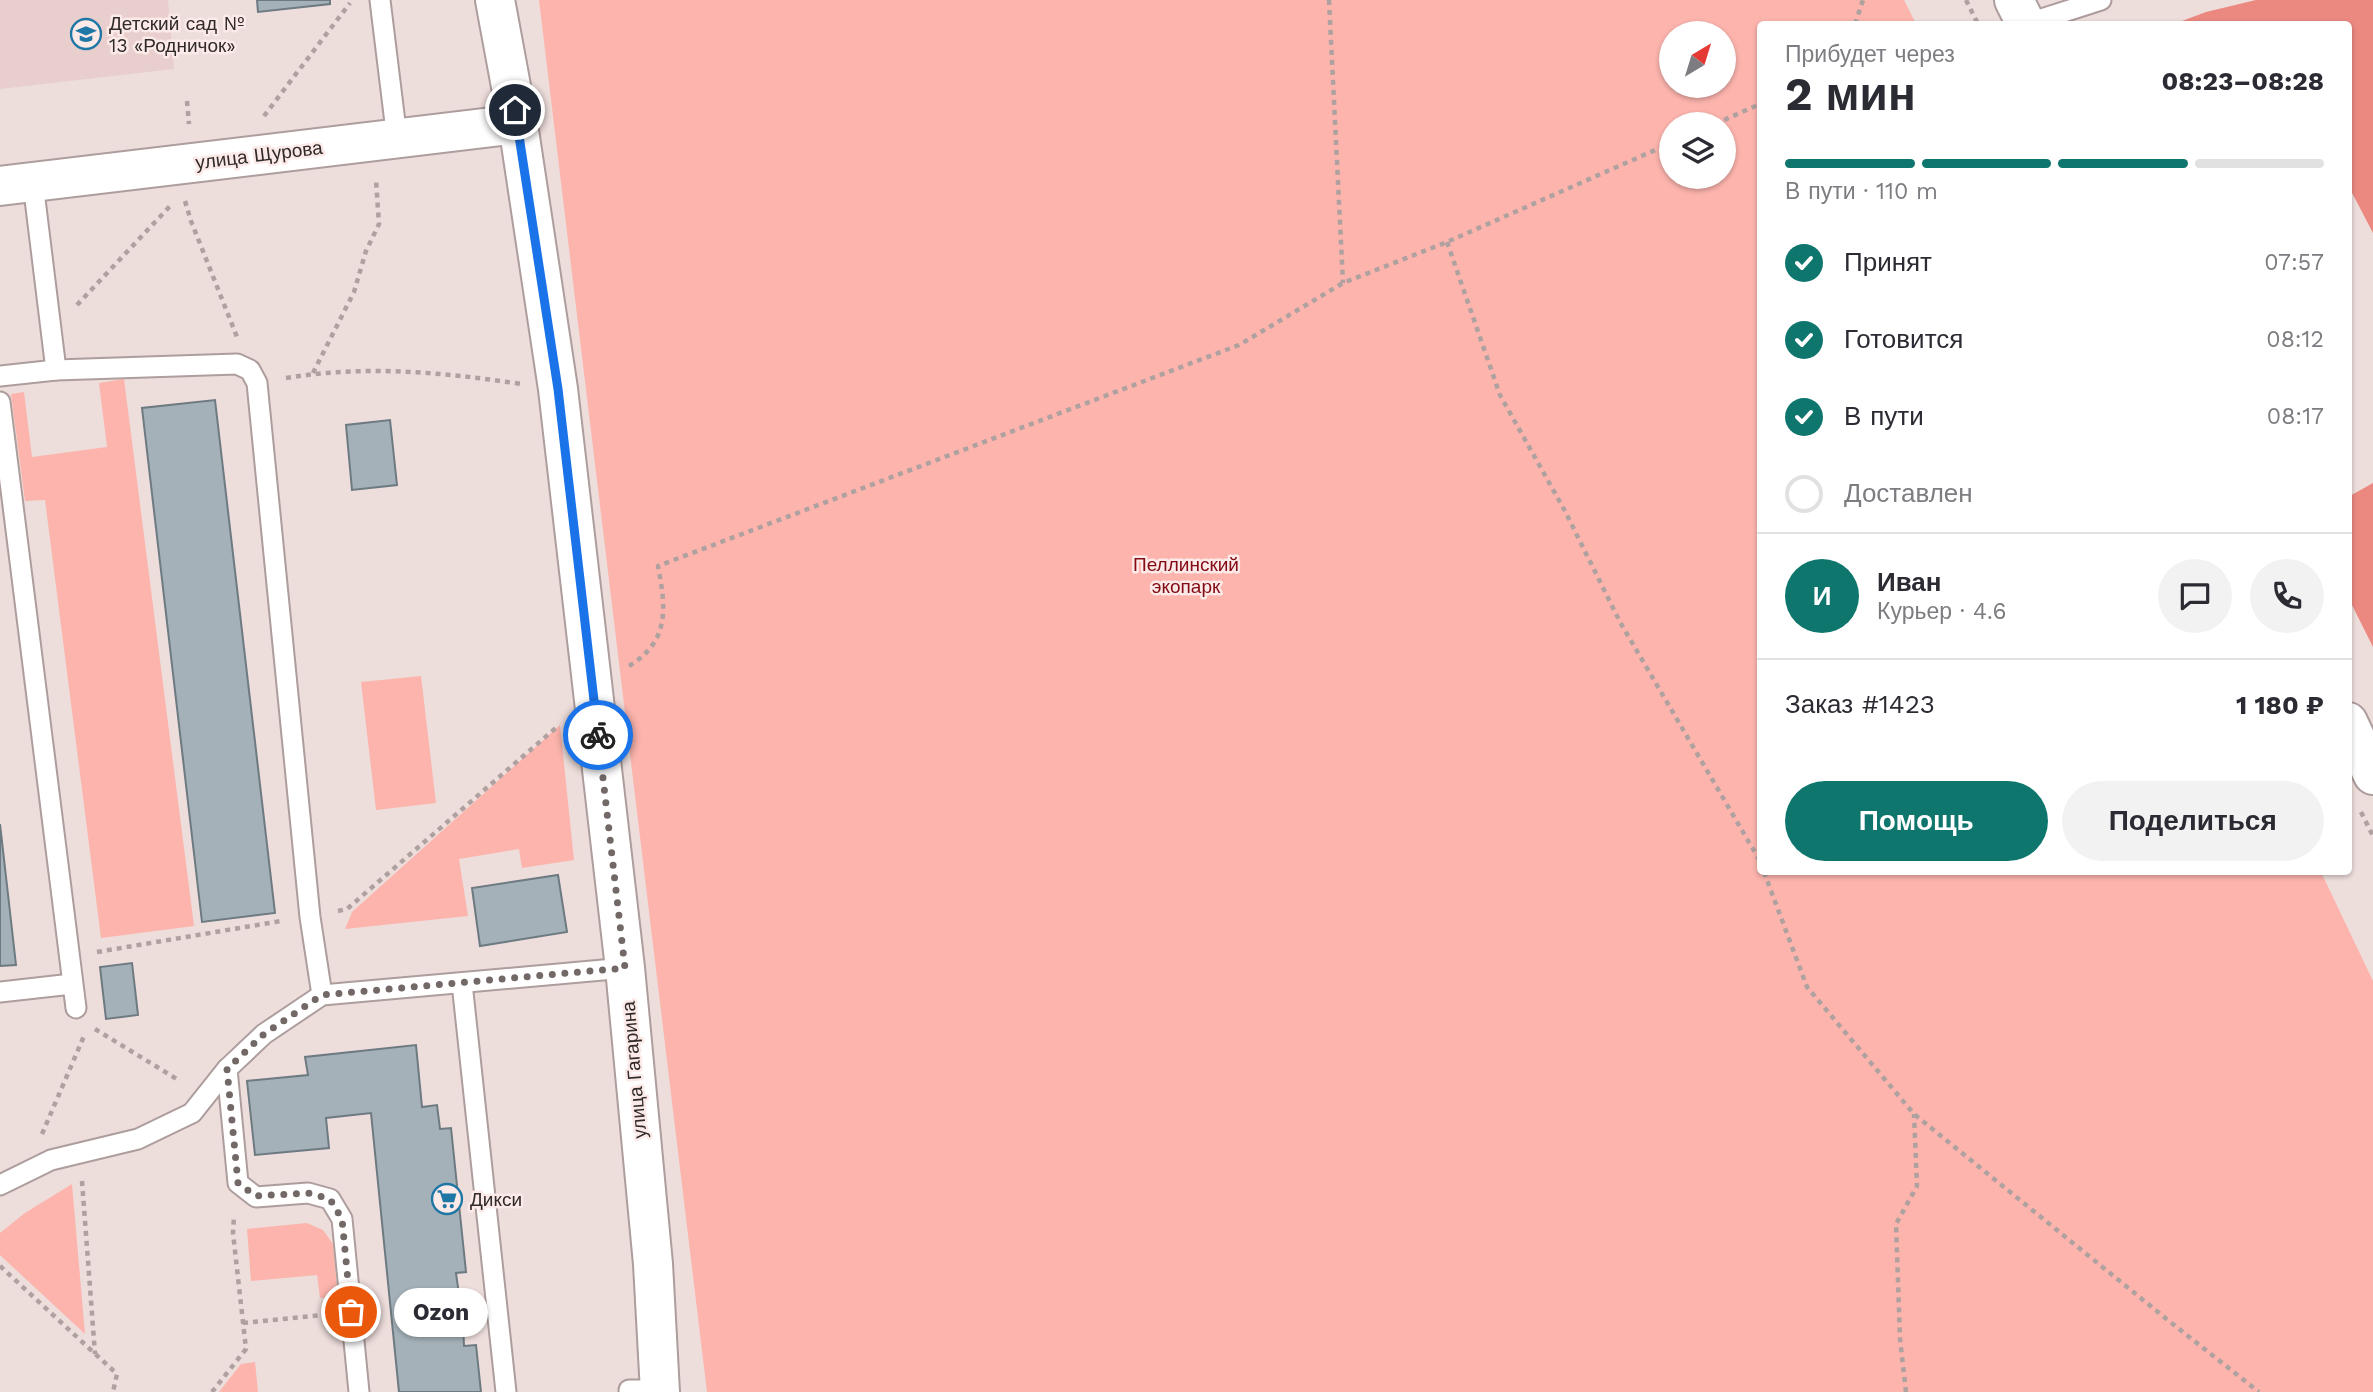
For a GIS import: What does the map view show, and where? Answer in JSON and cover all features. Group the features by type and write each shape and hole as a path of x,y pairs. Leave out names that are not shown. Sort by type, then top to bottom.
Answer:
{"street":[{"name":"улица Гагарина","path":"495,0 518,124 558,389 625,968 653,1264 650,1390"},
{"path":"2014,0 2024,21"},
{"name":"улица Щурова","path":"16,184 188,178 231,159 518,124"},
{"path":"2352,730 2373,775"}],"lane":[{"path":"380,0 385,140"},
{"path":"2035,21 2101,0"},
{"path":"16,184 51,333 56,370"},
{"path":"0,376 56,370 237,364 254,376 310,917 322,995"},
{"path":"0,402 76,1008"},
{"path":"0,1185 51,1160 138,1139 192,1113 227,1069 264,1034 322,995 625,968"},
{"path":"462,983 506,1392"},
{"path":"0,992 72,984"},
{"path":"227,1069 238,1183 256,1196 308,1193 330,1199 342,1219 359,1392"}],"path":[{"path":"231,159 353,0"},
{"path":"1329,0 1343,283"},
{"path":"1856,21 1863,0"},
{"path":"1966,0 1976,21"},
{"path":"1736,115 1757,105"},
{"path":"312,374 354,292 366,251 379,224 385,140"},
{"path":"69,957 347,909 613,677 640,660 660,636 665,602 658,566 1240,345 1343,283 1447,242 1659,148"},
{"path":"188,178 191,221 254,376 369,371 445,373 558,389"},
{"path":"51,333 188,178"},
{"path":"1447,242 1500,396 1565,510 1620,622 1757,856"},
{"path":"1765,875 1807,987 1914,1114 2259,1392"},
{"path":"26,1172 88,1025 206,1096"},
{"path":"1906,1392 1900,1339 1896,1224 1917,1186 1914,1114"},
{"path":"80,1153 95,1354"},
{"path":"212,1392 246,1349 233,1233 238,1183"},
{"path":"0,1266 117,1374 113,1392"},
{"path":"243,1323 351,1312"}],"shaded area":[{"name":"Детский сад № 13 «Родничок»","path":"0,0 168,0 174,69 0,89"},
{"path":"2256,0 2373,0 2373,233 2352,193 2352,21 2182,21 2206,12"},
{"path":"2373,483 2373,647 2352,605 2352,495"}],"green space":[{"name":"Пеллинский экопарк","path":"539,0 1904,0 1914,21 1757,21 1757,875 2322,875 2373,981 2373,1392 707,1392"},
{"path":"124,379 194,926 101,938 45,500 25,501 11,394 24,392 32,457 107,447 99,383"},
{"path":"421,676 436,803 376,810 361,682"},
{"path":"560,725 574,860 522,868 519,849 459,859 468,916 345,929 352,912"},
{"path":"72,1184 85,1334 0,1255 0,1233 25,1213"},
{"path":"307,1223 323,1230 333,1244 338,1297 320,1298 317,1275 251,1281 247,1229"},
{"path":"255,1362 258,1392 219,1392 241,1364"}],"building":[{"path":"257,0 330,0 330,4 258,12"},
{"path":"215,400 275,913 202,922 142,408"},
{"path":"390,420 397,485 352,490 346,425"},
{"path":"0,824 16,965 0,966"},
{"path":"558,875 567,932 480,946 472,888"},
{"path":"132,963 138,1015 106,1019 100,967"},
{"path":"416,1045 422,1107 437,1105 440,1129 451,1128 466,1272 456,1273 459,1295 469,1294 472,1323 463,1324 464,1346 476,1345 481,1392 399,1392 371,1113 326,1118 329,1148 255,1155 247,1081 308,1075 305,1057"}],"way so far":[{"path":"351,1312 342,1219 330,1199 308,1193 256,1196 238,1183 227,1069 264,1034 322,995 625,968 598,735"}],"place":[{"name":"Детский сад № 13 «Родничок»","path":"86,34"},
{"name":"Дикси","path":"447,1199"},
{"name":"Ozon","path":"351,1312"}],"route":[{"path":"515,110 558,389 598,735"}]}
